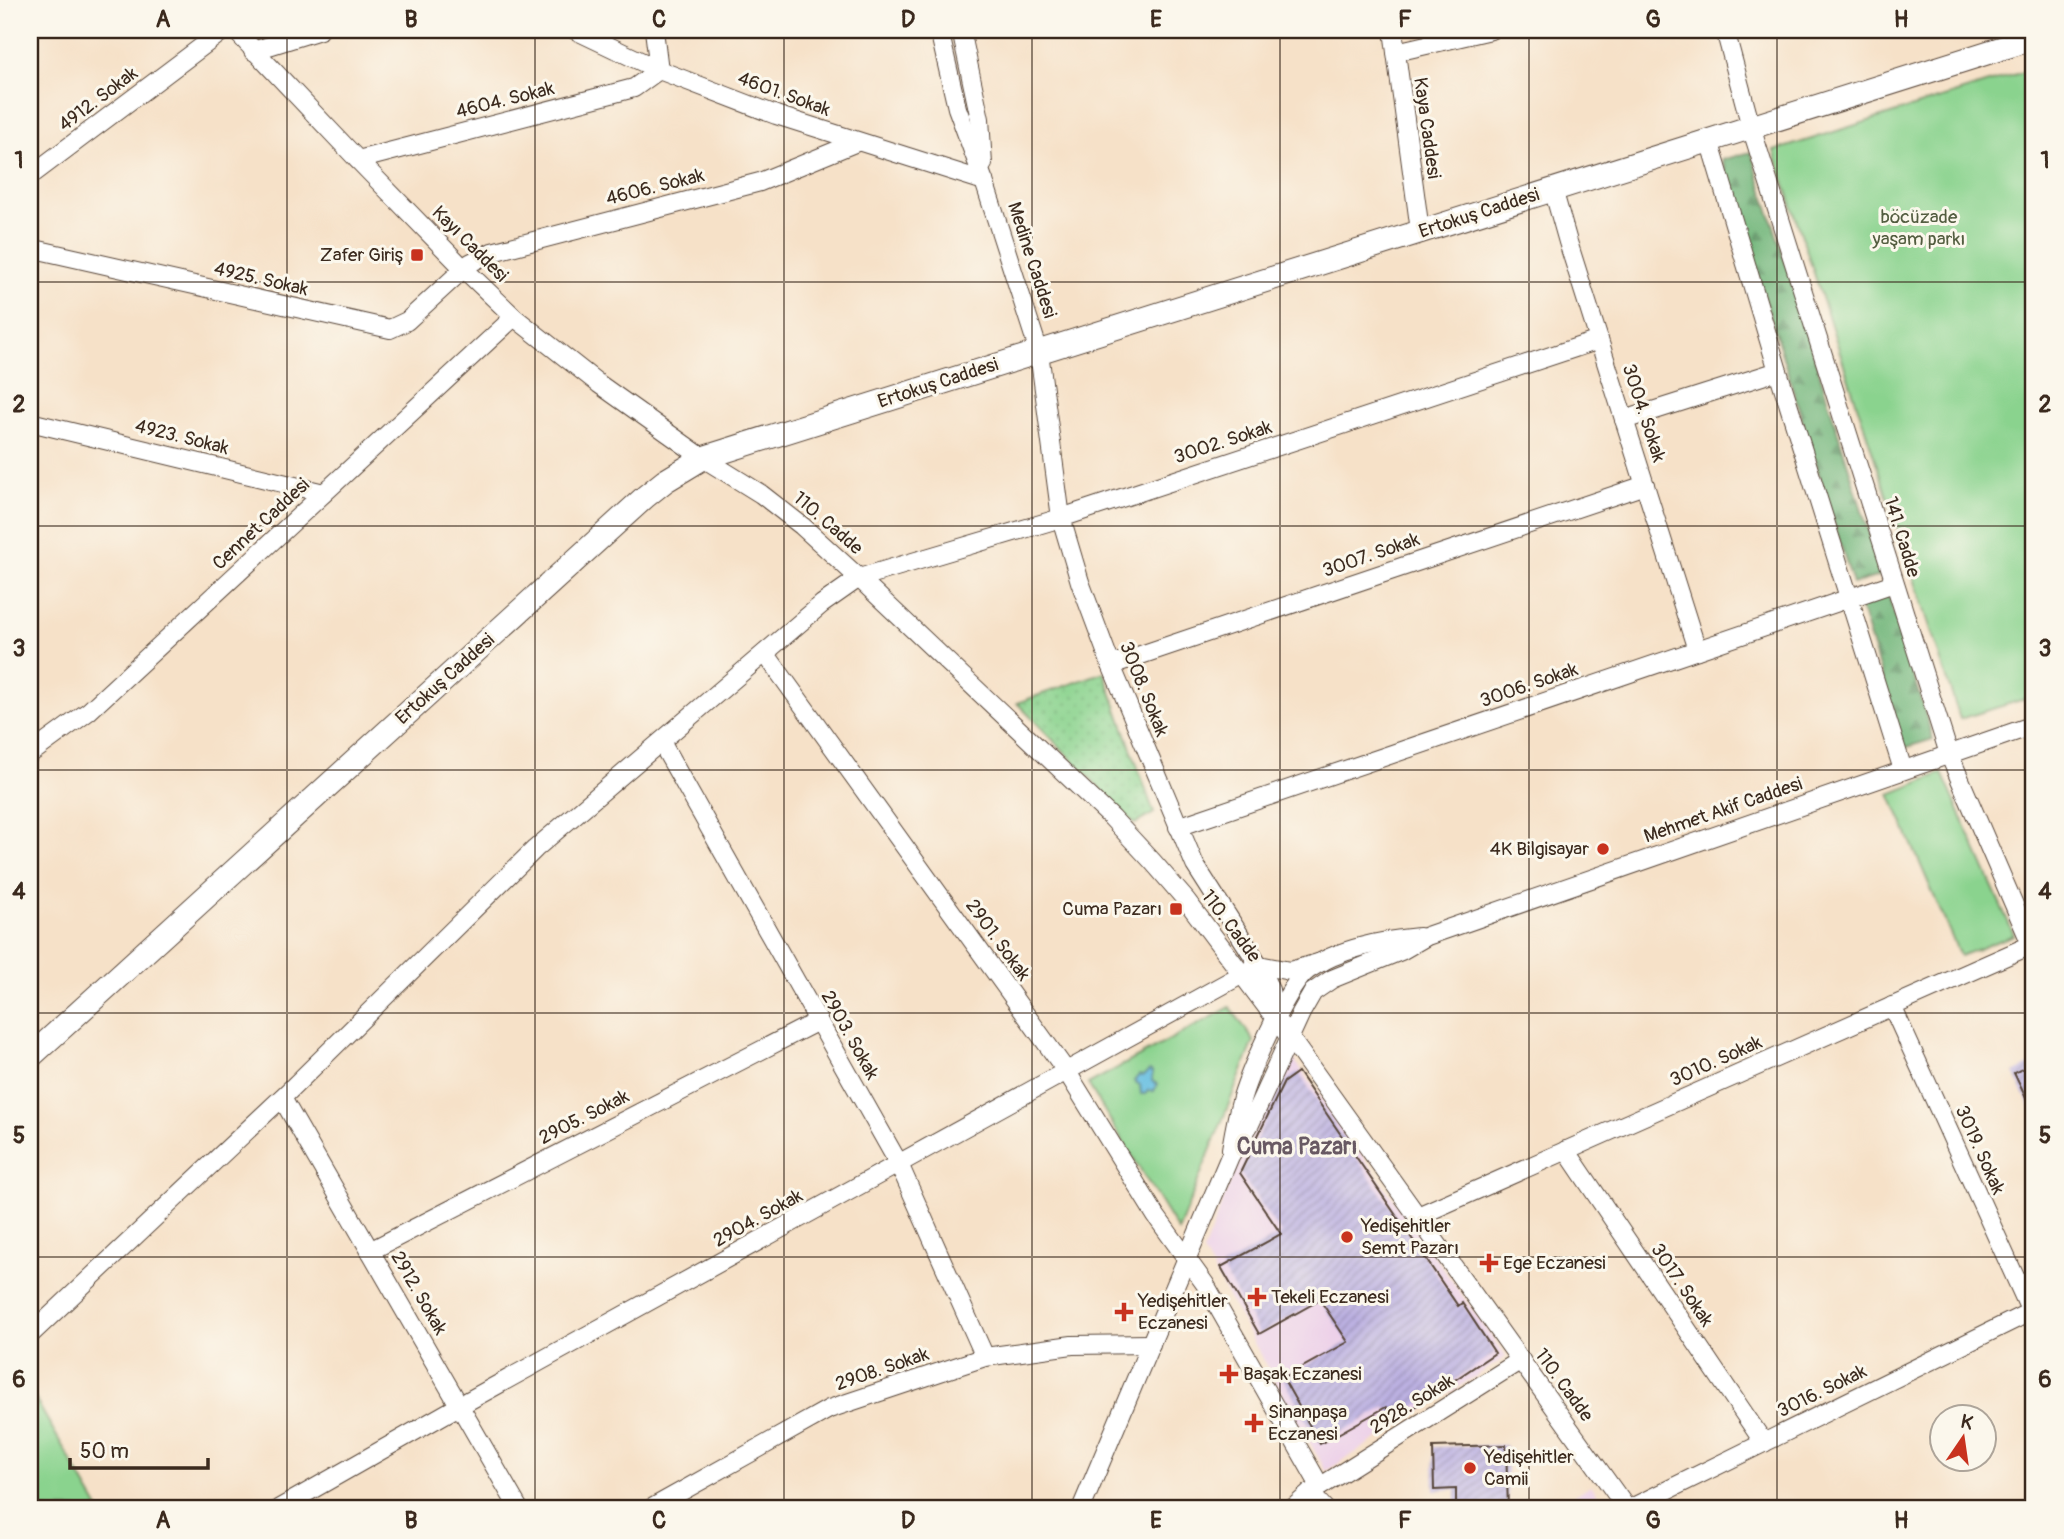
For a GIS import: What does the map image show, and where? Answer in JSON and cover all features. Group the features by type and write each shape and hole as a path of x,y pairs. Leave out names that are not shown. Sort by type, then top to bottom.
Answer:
{"main road":[{"name":"Ertokuş Caddesi","path":"30,1057 645,497 674,474 703,458 2034,38"}],"street":[{"name":"4912. Sokak","path":"30,176 224,30"},
{"name":"Kayı Caddesi","path":"235,30 358,160 514,317 599,384 703,458"},
{"path":"253,51 320,30"},
{"name":"4601. Sokak","path":"575,30 659,70 776,115 984,181"},
{"path":"654,30 659,70"},
{"name":"Medine Caddesi","path":"939,30 957,108 984,181 1039,352"},
{"name":"Medine Caddesi","path":"961,30 980,119 984,181"},
{"name":"Kaya Caddesi","path":"1393,30 1420,231"},
{"path":"1396,52 1491,30"},
{"name":"141. Cadde","path":"1724,30 1751,127 1949,754 2033,948"},
{"name":"4604. Sokak","path":"358,160 624,92 659,70"},
{"path":"1709,140 1903,770"},
{"name":"4606. Sokak","path":"463,268 479,258 512,246 760,182 857,142"},
{"name":"3004. Sokak","path":"1553,189 1698,650"},
{"name":"4925. Sokak","path":"30,248 390,329 407,321 463,268"},
{"name":"Cennet Caddesi","path":"30,754 89,711 514,317"},
{"name":"3002. Sokak","path":"30,1335 282,1098 536,849 822,604 859,578 1061,518 1599,340"},
{"name":"3008. Sokak","path":"1039,352 1061,518 1080,582 1178,827 1200,875 1259,965 1270,990 1276,1019"},
{"path":"1625,420 1778,371"},
{"name":"4923. Sokak","path":"30,422 324,493"},
{"name":"110. Cadde","path":"703,458 771,502 802,526 1112,818 1153,862 1186,900 1290,1038 1628,1509"},
{"name":"3007. Sokak","path":"1111,664 1645,485"},
{"name":"3006. Sokak","path":"1178,827 1894,583"},
{"name":"2901. Sokak","path":"765,653 1067,1072 1156,1216 1223,1314 1325,1509"},
{"name":"Mehmet Akif Caddesi","path":"1081,1509 1230,1156 1250,1124 1307,1002 1322,984 1401,951 1427,936 2034,726"},
{"name":"2903. Sokak","path":"661,742 899,1164 985,1357"},
{"name":"Mehmet Akif Caddesi","path":"1230,1156 1235,1121 1243,1093 1293,985 1309,969 1369,944 1427,936"},
{"name":"3010. Sokak","path":"1418,1216 1892,1006 2033,948"},
{"path":"1259,965 1290,971 1322,962"},
{"name":"2904. Sokak","path":"278,1509 459,1406 1259,965"},
{"name":"3019. Sokak","path":"1892,1006 2033,1311"},
{"name":"2905. Sokak","path":"370,1251 818,1021"},
{"name":"2912. Sokak","path":"282,1098 519,1509"},
{"name":"3017. Sokak","path":"1566,1150 1764,1443"},
{"name":"3016. Sokak","path":"1628,1509 2033,1311"},
{"name":"2908. Sokak","path":"650,1509 829,1409 985,1357 1072,1345 1151,1344"},
{"name":"2928. Sokak","path":"1292,1509 1315,1489 1521,1360"}],"shaded area":[{"path":"1293,1058 1506,1357 1326,1471 1203,1252 1240,1158"},
{"path":"1591,1485 1608,1509 1553,1509"}],"green space":[{"name":"böcüzade yaşam parkı","path":"2026,71 2034,93 2034,696 1960,719 1774,151"},
{"path":"1751,152 1882,575 1853,584 1722,160"},
{"path":"1888,594 1933,739 1904,748 1859,603"},
{"path":"1104,672 1154,813 1135,824 1017,703"},
{"path":"1942,773 2014,935 1960,956 1890,794"},
{"path":"1230,1007 1254,1041 1178,1231 1088,1084"},
{"path":"30,1390 99,1509 30,1509"}],"water":[{"path":"1149,1071 1152,1072 1152,1081 1157,1084 1154,1091 1141,1094 1140,1085 1134,1081 1139,1075 1143,1076"}],"building":[{"path":"2034,1063 2034,1115 2014,1073"},
{"name":"Yedişehitler Semt Pazarı","path":"1298,1072 1458,1306 1462,1303 1495,1353 1395,1420 1386,1407 1320,1444 1283,1378 1348,1342 1320,1300 1259,1334 1221,1267 1281,1234 1240,1173 1284,1082"},
{"name":"Yedişehitler Camii","path":"1506,1445 1508,1509 1456,1509 1456,1489 1434,1490 1433,1447"}],"place":[{"name":"Zafer Giriş","path":"417,255"},
{"name":"4K Bilgisayar","path":"1603,849"},
{"name":"Cuma Pazarı","path":"1176,909"},
{"name":"Yedişehitler Semt Pazarı","path":"1347,1237"},
{"name":"Ege Eczanesi","path":"1489,1263"},
{"name":"Tekeli Eczanesi","path":"1257,1297"},
{"name":"Yedişehitler Eczanesi","path":"1124,1312"},
{"name":"Başak Eczanesi","path":"1229,1374"},
{"name":"Sinanpaşa Eczanesi","path":"1254,1423"},
{"name":"Yedişehitler Camii","path":"1470,1468"}],"district":[{"name":"Cuma Pazarı","path":"1297,1146"}]}
